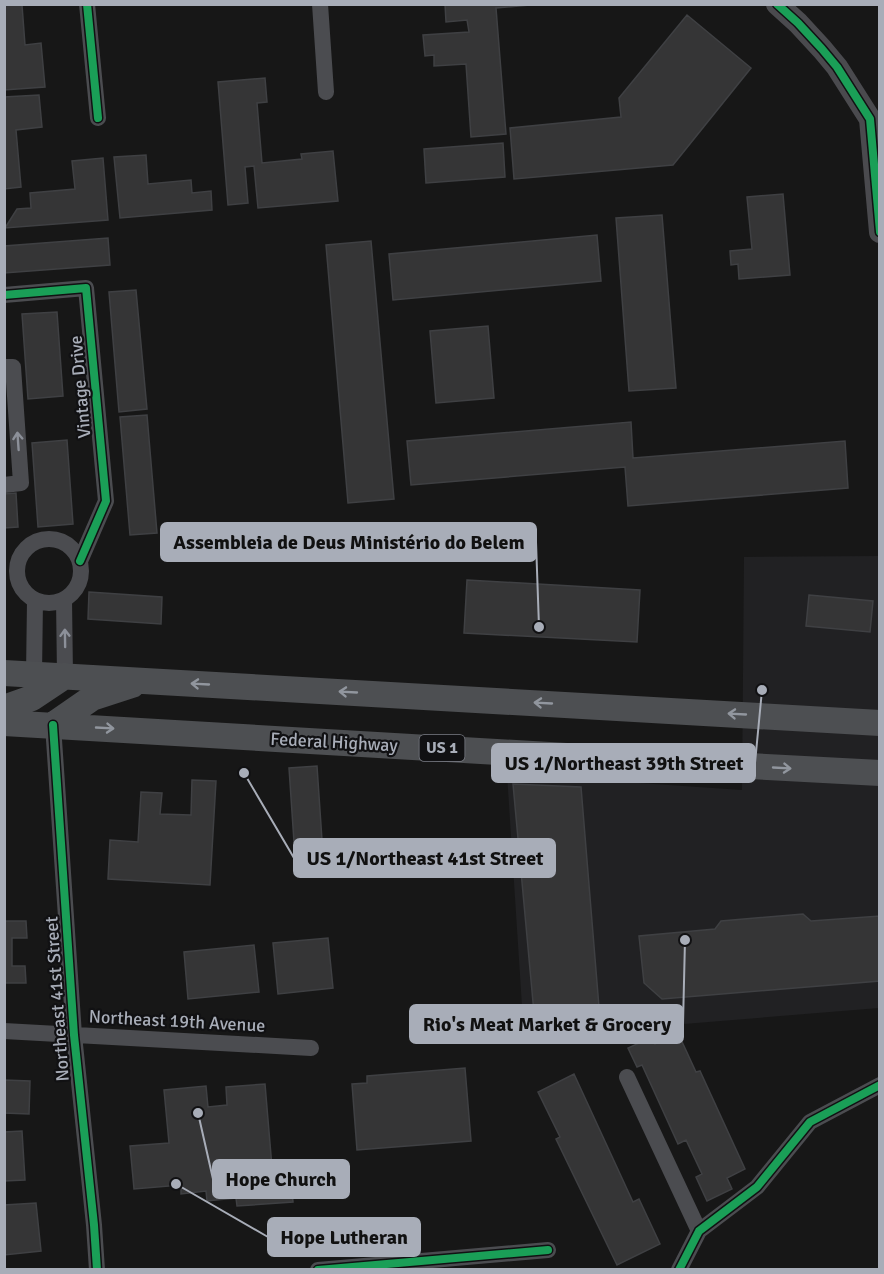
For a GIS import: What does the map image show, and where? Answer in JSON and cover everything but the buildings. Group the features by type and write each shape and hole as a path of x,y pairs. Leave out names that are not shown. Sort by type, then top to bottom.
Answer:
{"main road":[{"path":"4,673 879,723"},
{"path":"4,708 32,698 64,676"},
{"path":"53,726 92,698 147,680"},
{"name":"Federal Highway","path":"4,723 879,773"}],"street":[{"path":"87,4 98,118"},
{"path":"320,4 327,92"},
{"path":"777,4 822,49 875,119 879,232"},
{"name":"Vintage Drive","path":"4,295 86,288 106,501 80,561"},
{"path":"4,367 13,367 21,483 4,485"},
{"path":"45,538 67,543 75,551 80,561 80,579 77,587 72,594 54,603 35,600 27,594 11,567 26,548 35,541 45,538"},
{"path":"64,599 64,676"},
{"path":"34,675 35,600"},
{"name":"Northeast 41st Street","path":"53,726 74,1035 97,1269"},
{"name":"Northeast 19th Avenue","path":"4,1031 311,1048"},
{"path":"627,1077 699,1231"},
{"path":"679,1269 699,1231 757,1187 810,1122 879,1085"},
{"path":"318,1269 548,1250"}],"shaded area":[{"path":"879,556 879,1008 524,1037 507,774 742,790 744,557"}],"cycle path":[{"path":"87,4 98,118"},
{"path":"777,4 798,23 837,67 870,119 880,232"},
{"path":"4,295 86,288 106,501 80,561"},
{"path":"53,725 74,1035 97,1270"},
{"path":"679,1270 699,1231 757,1187 810,1122 880,1085"},
{"path":"318,1270 548,1250"}],"place":[{"name":"Assembleia de Deus Ministério do Belem","path":"539,627"},
{"name":"US 1/Northeast 39th Street","path":"762,690"},
{"name":"US 1/Northeast 41st Street","path":"244,773"},
{"name":"Rio's Meat Market & Grocery","path":"685,940"},
{"name":"Hope Church","path":"198,1113"},
{"name":"Hope Lutheran","path":"176,1184"}]}
